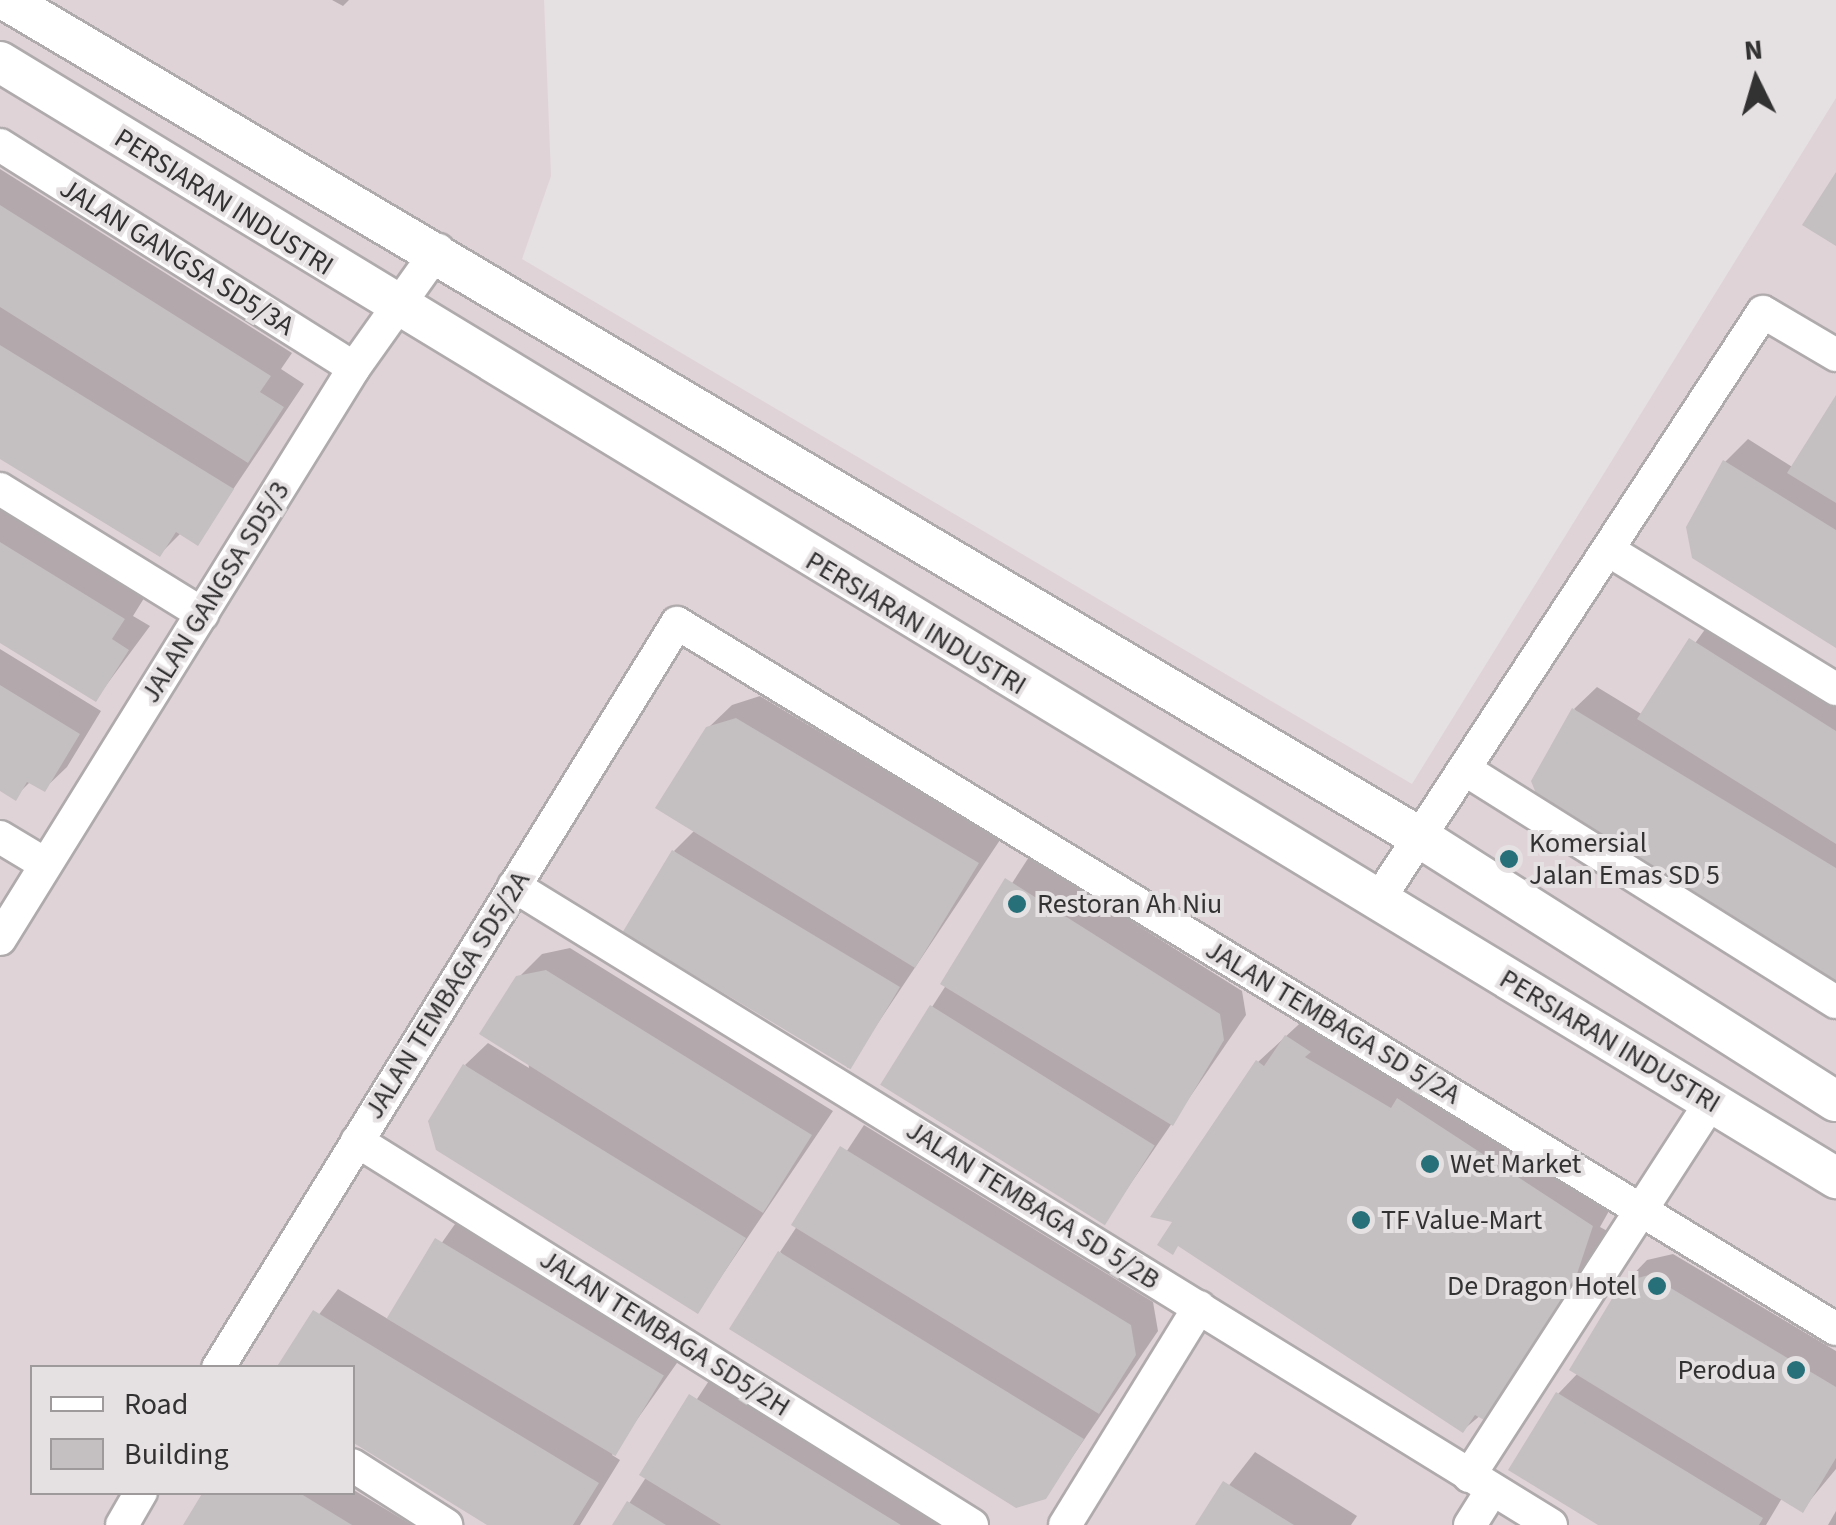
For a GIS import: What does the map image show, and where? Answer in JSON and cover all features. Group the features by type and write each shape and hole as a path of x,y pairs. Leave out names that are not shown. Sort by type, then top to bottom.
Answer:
{"street":[{"path":"6,0 438,250 1421,838 1836,1100"},
{"name":"PERSIARAN INDUSTRI","path":"0,62 396,310 1836,1178"},
{"name":"JALAN GANGSA SD5/3A","path":"0,146 354,368"},
{"name":"JALAN GANGSA SD5/3","path":"0,938 354,368 438,250"},
{"path":"1377,902 1469,772 1764,312 1836,355"},
{"path":"0,490 202,614"},
{"path":"1608,550 1836,689"},
{"name":"JALAN TEMBAGA SD5/2A","path":"220,1365 677,623"},
{"name":"JALAN TEMBAGA SD 5/2A","path":"677,623 1836,1329"},
{"path":"1469,772 1836,1002"},
{"path":"0,837 46,864"},
{"name":"JALAN TEMBAGA SD 5/2B","path":"514,886 1551,1525"},
{"path":"1470,1525 1480,1483 1636,1206 1712,1101"},
{"name":"JALAN TEMBAGA SD5/2H","path":"357,1141 972,1525"},
{"path":"1065,1525 1199,1307"},
{"path":"355,1467 446,1525"},
{"path":"122,1525 139,1495"}],"shaded area":[{"path":"0,0 544,0 551,176 522,259 1412,784 1836,98 1836,1525 0,1525"}],"building":[{"path":"1836,172 1836,246 1802,225"},
{"path":"0,205 271,376 260,392 284,407 248,463 0,307"},
{"path":"0,345 234,489 198,546 176,532 160,557 0,459"},
{"path":"1836,395 1836,503 1787,473"},
{"path":"1723,460 1836,530 1836,648 1692,558 1686,527"},
{"path":"0,542 125,619 112,639 129,650 96,702 0,643"},
{"path":"1689,638 1836,731 1836,844 1637,719"},
{"path":"0,685 80,734 45,792 27,782 16,801 0,791"},
{"path":"1572,708 1836,868 1836,986 1539,801 1531,781"},
{"path":"736,718 979,863 915,968 655,808 706,727"},
{"path":"672,850 900,987 851,1069 623,932"},
{"path":"1005,878 1220,1014 1224,1040 1173,1126 940,984"},
{"path":"546,970 812,1135 763,1213 479,1034 516,976"},
{"path":"930,1005 1155,1145 1105,1225 880,1085"},
{"path":"1285,1035 1311,1052 1305,1057 1391,1108 1397,1098 1593,1226 1573,1286 1484,1420 1475,1415 1463,1433 1178,1246 1173,1255 1157,1245 1172,1222 1150,1217 1256,1060 1264,1066"},
{"path":"463,1064 746,1238 698,1314 436,1150 428,1121"},
{"path":"840,1146 1131,1325 1136,1355 1099,1414 791,1225"},
{"path":"435,1238 664,1376 615,1456 387,1319"},
{"path":"778,1251 1084,1439 1046,1499 1016,1508 729,1329"},
{"path":"1649,1275 1836,1387 1836,1458 1803,1513 1569,1370 1622,1282"},
{"path":"313,1310 599,1483 573,1525 487,1525 355,1444 355,1365 278,1365"},
{"path":"1556,1392 1763,1518 1759,1525 1598,1525 1508,1470"},
{"path":"689,1394 901,1525 721,1525 639,1475"},
{"path":"1223,1481 1294,1525 1195,1525"},
{"path":"201,1495 303,1495 352,1525 183,1525"},
{"path":"627,1501 666,1525 612,1525"}],"place":[{"name":"Komersial Jalan Emas SD 5","path":"1509,859"},
{"name":"Restoran Ah Niu","path":"1017,904"},
{"name":"Wet Market","path":"1430,1164"},
{"name":"TF Value-Mart","path":"1361,1220"},
{"name":"De Dragon Hotel","path":"1657,1286"},
{"name":"Perodua","path":"1796,1370"}]}
